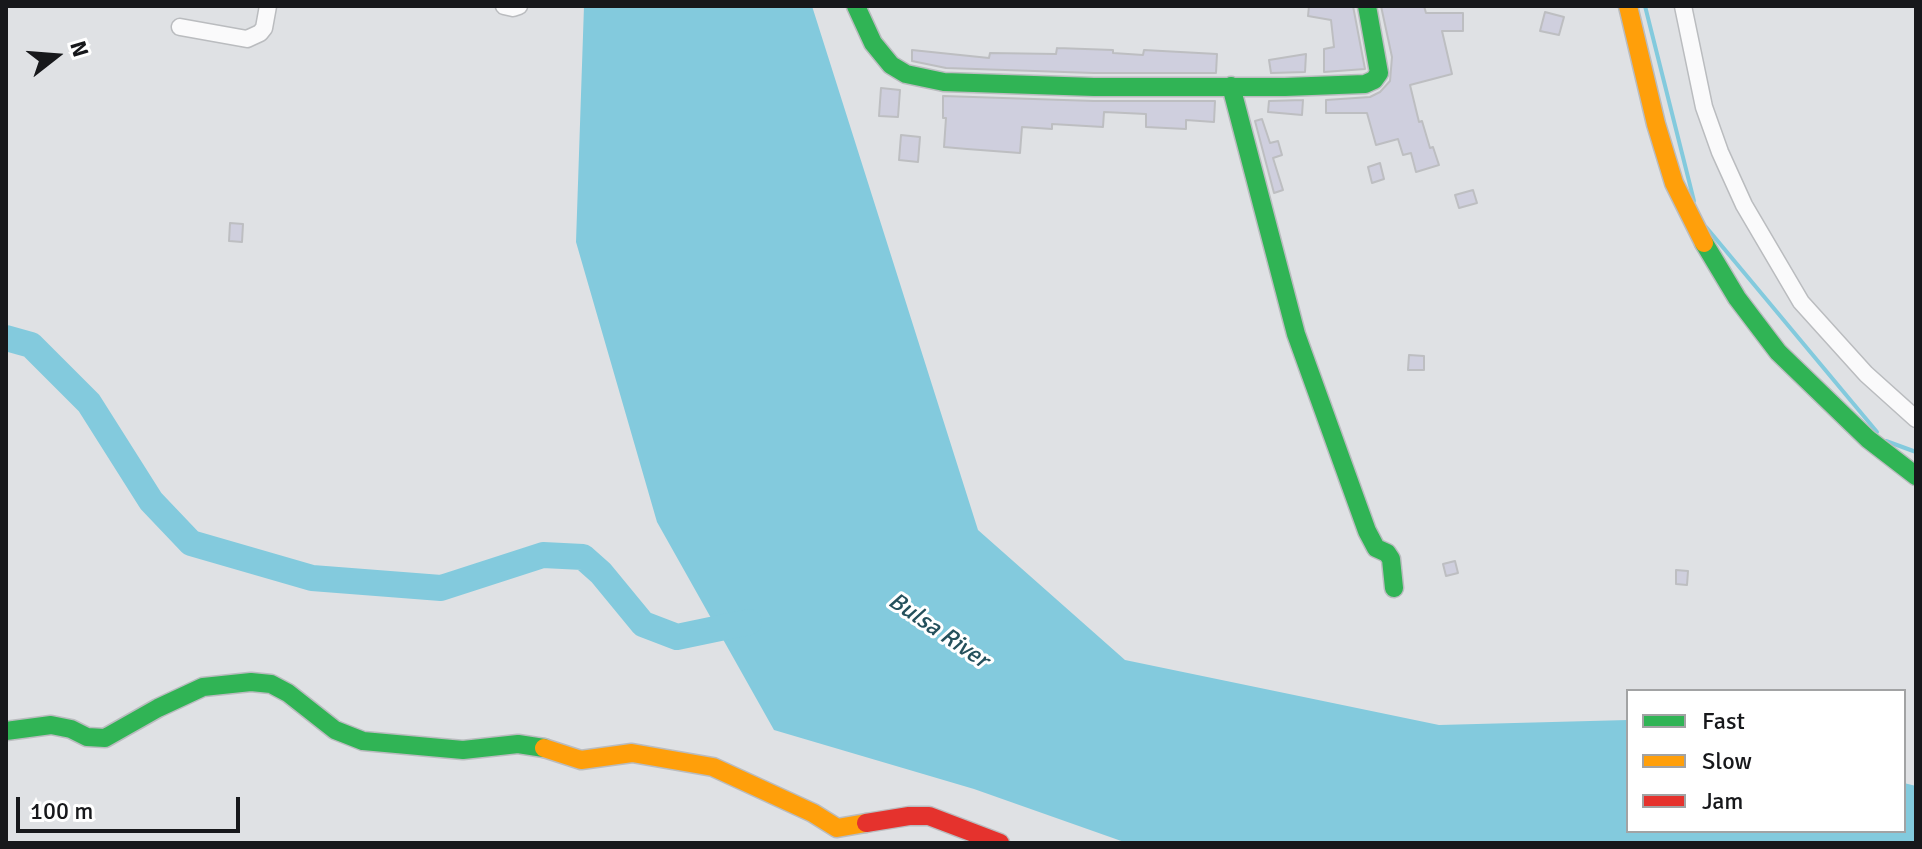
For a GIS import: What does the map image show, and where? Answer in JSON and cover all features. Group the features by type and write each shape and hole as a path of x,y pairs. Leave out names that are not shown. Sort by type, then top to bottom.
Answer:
{"street":[{"path":"180,27 247,39 264,28 268,6"},
{"path":"504,6 519,6"},
{"path":"856,6 873,43 882,54 906,74 920,78 970,84 1231,86 1365,84 1374,80 1379,73 1378,58 1367,6"},
{"path":"1628,6 1656,124 1674,183 1693,225 1737,298 1778,352 1821,395 1868,439 1916,476"},
{"path":"1683,6 1704,107 1744,205 1801,302 1866,374 1916,419"},
{"path":"1231,86 1296,334 1367,531 1376,548 1387,553 1391,559 1394,588"},
{"path":"6,731 51,725 71,729 87,737 105,738 203,687 251,682 271,684 288,693 335,730 363,741 463,750 518,744 540,747 581,760 632,753 655,755 713,767 813,813 837,828 909,816 929,816 1000,843"}],"water":[{"name":"Bulsa River","path":"584,6 812,6 978,530 1125,660 1439,725 1626,720 1626,833 1906,833 1906,784 1916,786 1916,843 1127,843 974,789 774,730 657,522 576,242"}],"building":[{"path":"1309,6 1353,6 1365,69 1324,72 1324,49 1334,47 1331,20 1308,16"},
{"path":"1381,6 1424,6 1426,13 1463,13 1463,31 1442,31 1452,74 1410,85 1419,122 1422,121 1439,165 1416,172 1411,153 1403,155 1398,139 1376,145 1367,113 1326,113 1326,100 1370,97 1390,81 1392,57"},
{"path":"1545,12 1564,17 1559,35 1540,31"},
{"path":"1057,48 1113,50 1113,53 1143,55 1144,50 1217,54 1216,73 946,68 912,61 912,50 989,58 990,53 1056,54"},
{"path":"1306,54 1305,72 1271,73 1269,60"},
{"path":"881,88 900,90 898,117 879,116"},
{"path":"943,96 1215,101 1214,122 1186,120 1186,129 1146,127 1146,114 1104,112 1103,127 1052,124 1052,129 1022,127 1020,153 944,147 946,118 943,118"},
{"path":"1303,100 1302,115 1268,112 1269,101"},
{"path":"1262,119 1270,143 1278,141 1282,155 1273,158 1283,190 1274,193 1255,121"},
{"path":"901,135 920,137 918,162 899,160"},
{"path":"1380,163 1384,179 1372,183 1368,167"},
{"path":"1473,190 1477,203 1459,208 1455,195"},
{"path":"230,223 243,224 242,242 229,241"},
{"path":"1409,355 1424,356 1424,370 1408,370"},
{"path":"1455,561 1458,573 1446,576 1443,564"},
{"path":"1676,570 1688,571 1687,585 1676,584"}],"waterway":[{"path":"1645,6 1694,201"},
{"path":"1706,227 1877,432"},
{"path":"6,338 31,345 89,403 151,501 191,543 312,578 441,588 543,555 583,557 601,573 643,624 677,637 749,622"},
{"path":"1886,441 1916,452"}],"traffic: fast":[{"path":"856,6 873,43 891,65 906,74 944,82 1094,87 1365,84 1374,80 1379,73 1367,6"},
{"path":"1231,86 1296,334 1367,531 1376,548 1387,553 1391,559 1394,588"},
{"path":"1704,243 1737,298 1778,352 1868,439 1916,476"},
{"path":"6,731 51,725 71,729 87,737 105,738 203,687 251,682 271,684 288,693 335,730 363,741 463,750 518,744 544,748"}],"traffic: slow":[{"path":"1628,6 1656,124 1674,183 1704,243"},
{"path":"544,748 581,760 632,753 713,767 813,813 837,828 866,823"}],"traffic: jam":[{"path":"866,823 929,816 1000,843"}]}
